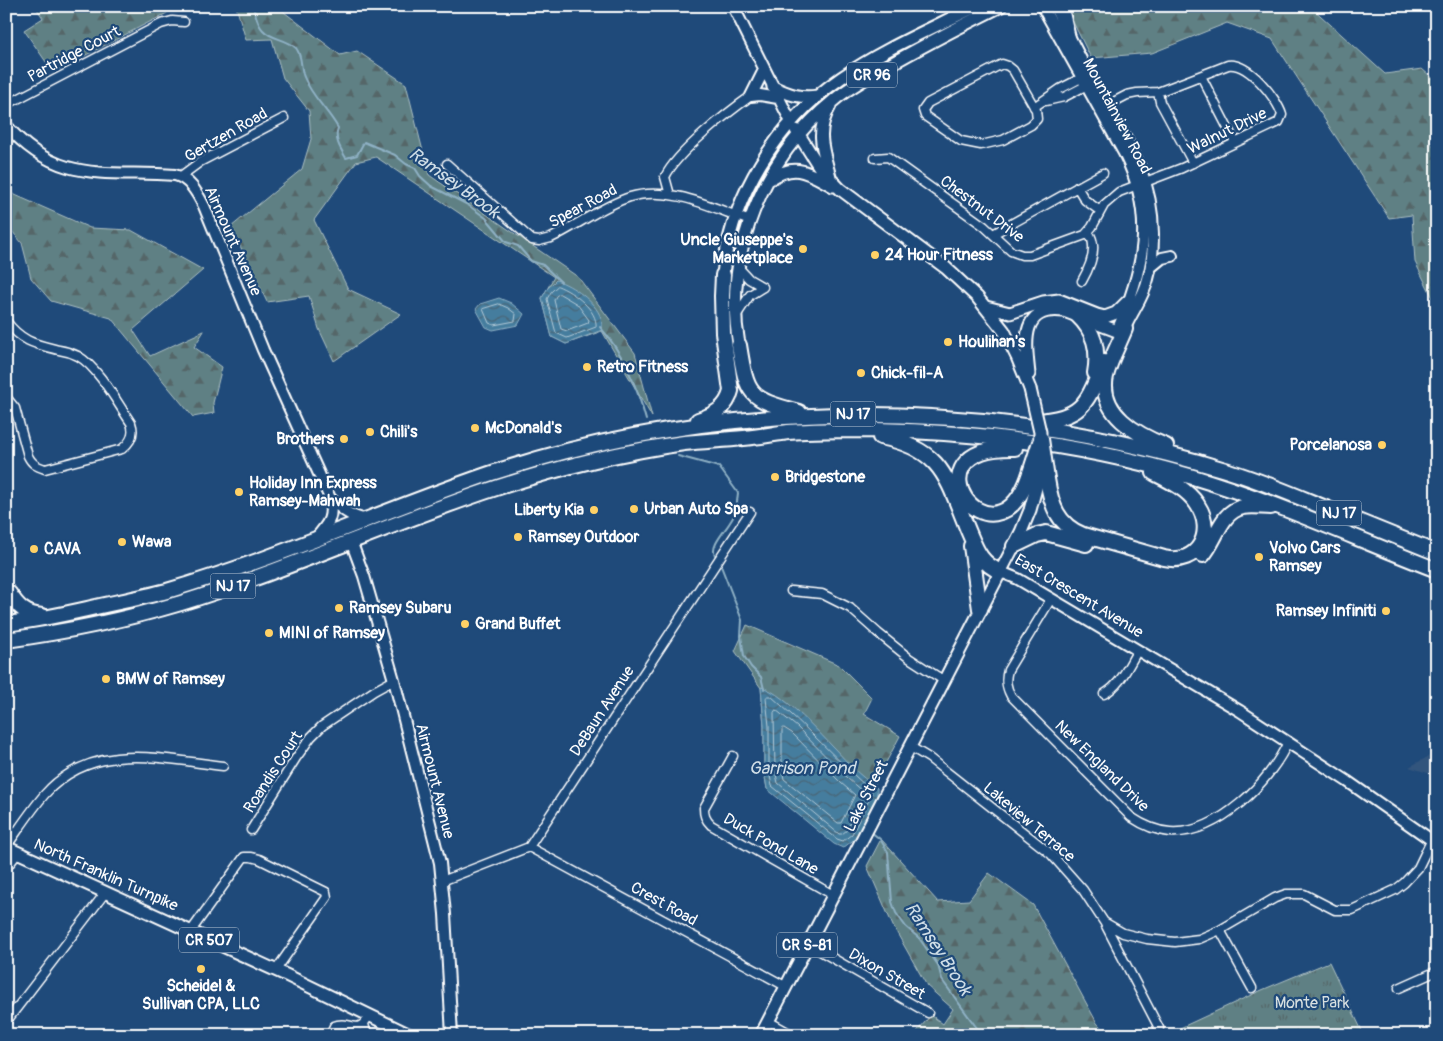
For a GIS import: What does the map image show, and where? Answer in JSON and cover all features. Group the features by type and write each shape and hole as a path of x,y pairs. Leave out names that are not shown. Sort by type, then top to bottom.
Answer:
{"highway":[{"path":"663,431 711,415 723,407 730,395 731,382 722,326 723,275"},
{"path":"1077,315 1090,330 1096,347 1097,363 1093,386"},
{"path":"1003,423 1050,420 1067,416 1081,406 1121,330"},
{"path":"1121,330 1105,382 1107,397 1115,413 1128,427 1140,435 1227,470"},
{"path":"739,345 746,381 754,394 774,405 814,416"},
{"name":"NJ 17","path":"6,624 50,617 168,590 315,539 468,482 523,464 594,445 663,431 744,420 814,416 898,415 969,419 1043,427 1154,450 1227,470 1262,482 1437,553"},
{"path":"842,430 898,441 913,446 930,457 939,466 946,478 981,559 1000,572"},
{"name":"NJ 17","path":"6,640 91,626 177,604 249,580 492,489 532,476 597,459 684,443 788,432 842,430 960,434 1070,449 1119,458 1190,476 1260,498 1437,570"},
{"path":"1041,439 1038,477 1055,512 1062,522 1072,530 1083,535 1170,559 1191,555 1199,547 1206,530 1204,518 1197,504 1186,492 1174,484 1119,458"},
{"path":"1038,477 1016,502 1008,509 997,513 981,512 971,507 964,500 960,490 959,478 963,466 979,452 1003,447 1070,449"},
{"path":"1014,546 1037,534 1046,533 1164,567 1181,568 1194,563 1203,555 1224,520 1231,512 1248,506 1283,507"},
{"path":"970,536 980,609"},
{"path":"7,593 22,610 33,615 50,617"}],"main road":[{"name":"CR 96","path":"791,122 817,96 840,79 864,64 976,6"},
{"name":"CR 96","path":"799,135 834,100 862,80 1001,6"},
{"path":"1062,6 1069,36"},
{"path":"773,87 796,96 808,98 817,96"},
{"path":"834,100 825,115 820,133 822,148 836,185"},
{"path":"723,275 728,243 736,216 758,169 791,122 815,160 836,185 946,268 968,286 986,307 1004,331 1030,389 1037,412 1041,439"},
{"path":"739,345 736,317 738,267 750,221 768,180 799,135"},
{"path":"768,180 785,170 799,170 836,185"},
{"path":"986,307 1010,313 1043,302 1058,300 1097,315 1105,316 1116,313 1128,301"},
{"path":"1030,389 1026,339 1030,325 1036,318 1050,311 1064,311 1121,330"},
{"name":"East Crescent Avenue","path":"1000,572 1030,510 1038,477"},
{"name":"Lake Street","path":"761,1035 1000,572"},
{"name":"North Franklin Turnpike","path":"6,847 276,970 366,1020 410,1035"}],"street":[{"path":"733,6 791,122"},
{"name":"Mountainview Road","path":"1042,6 1103,108 1134,152 1141,183 1152,211 1148,242 1128,301 1121,330"},
{"name":"Mountainview Road","path":"1054,6 1087,80"},
{"name":"Partridge Court","path":"6,105 162,24 172,21 184,22"},
{"path":"1002,64 1011,68 1034,107 1037,118 1030,125 998,142 981,145 965,143 956,138 927,118 923,110 928,103 1002,64"},
{"name":"Walnut Drive","path":"1103,108 1132,93 1158,92 1228,65 1240,66 1261,84 1280,110 1282,115 1279,122 1193,163 1141,183"},
{"path":"670,195 665,177 668,170 712,127 751,96 764,70"},
{"path":"1201,76 1235,142"},
{"path":"1034,107 1060,89 1087,80"},
{"path":"1158,92 1160,102 1193,163"},
{"path":"751,96 760,95 778,98"},
{"name":"Gertzen Road","path":"181,176 200,162 284,118"},
{"name":"Airmount Avenue","path":"6,125 37,153 64,167 91,173 181,176 194,189 204,206 263,350 329,496 330,518 315,539"},
{"name":"Chestnut Drive","path":"874,158 888,157 993,234 1011,251 1026,255 1034,254 1075,240 1088,232"},
{"name":"Spear Road","path":"447,164 532,240 539,241 551,238 630,197 650,194 670,195 750,221"},
{"path":"993,234 1103,174"},
{"path":"1082,281 1089,269 1093,244 1088,232 1100,211 1115,195 1141,183"},
{"path":"1077,187 1085,200 1100,211"},
{"name":"Mountainview Road","path":"1121,330 1142,296 1148,281 1150,267 1148,242"},
{"path":"1150,267 1162,258 1172,256"},
{"path":"736,317 747,298 763,287 749,279 738,267"},
{"path":"6,321 14,331 29,342 77,355 85,361 98,375 131,423 133,429 132,437 122,449 45,468 38,467 31,462 28,456 15,408 6,398"},
{"name":"Airmount Avenue","path":"329,496 350,516 366,520"},
{"name":"DeBaun Avenue","path":"529,847 750,512"},
{"name":"Airmount Avenue","path":"351,541 364,576 394,680 440,863 452,1035"},
{"name":"East Crescent Avenue","path":"1000,572 1018,579 1240,711 1434,842"},
{"path":"791,591 822,594 850,608 878,633 943,680"},
{"name":"New England Drive","path":"1051,599 1008,670 1006,684 1008,690 1011,696 1118,803 1141,823 1160,831 1180,832 1200,827 1210,822 1229,811 1257,786 1274,767 1288,742"},
{"path":"1104,694 1119,681 1138,650"},
{"name":"Roandis Court","path":"251,830 311,736 322,726 394,680"},
{"name":"Lakeview Terrace","path":"910,746 929,758 1051,854 1083,890 1104,922 1122,933 1134,936 1174,942 1199,939 1220,930 1275,898 1286,894 1304,894 1335,910 1343,911 1359,907 1395,890 1404,883 1418,868 1434,842"},
{"path":"6,847 45,794 66,776 103,759 126,756 223,766"},
{"name":"Duck Pond Lane","path":"733,756 704,808 706,820 711,825 832,895"},
{"path":"442,881 529,847"},
{"name":"Crest Road","path":"529,847 785,986"},
{"path":"6,868 18,853"},
{"path":"191,931 244,857 259,859 326,892 327,897 276,970"},
{"path":"6,1022 105,893"},
{"path":"1104,922 1159,1028"},
{"path":"1220,930 1252,988"},
{"name":"Dixon Street","path":"808,944 928,1013"},
{"path":"1399,988 1437,971"},
{"path":"330,1035 334,1026 341,1023 357,1028 366,1020"},
{"path":"366,1020 366,1032 369,1035"},
{"path":"768,1021 793,1035"}],"shaded area":[{"path":"1437,752 1437,776 1409,767"}],"green space":[{"path":"35,6 174,6 167,13 53,72 24,30 43,18"},
{"path":"236,6 281,6 284,12 340,55 357,51 406,84 429,175 578,277 635,353 652,417 602,331 566,344 552,337 542,298 554,277 376,157 356,162 314,220 348,289 401,314 334,361 319,329 309,296 267,302 231,227 302,169 311,139 309,111 283,78 272,39 246,40"},
{"path":"1067,6 1310,6 1385,74 1422,69 1437,82 1437,120 1430,141 1437,152 1437,306 1415,262 1412,215 1389,218 1272,39 1227,23 1152,53 1091,58 1067,10"},
{"path":"6,191 90,228 131,230 203,270 133,330 150,356 204,331 194,347 222,367 213,403 214,413 193,417 111,318 51,301 31,278 22,243 6,224"},
{"path":"747,625 839,665 872,698 864,714 900,736 846,838 767,789 764,771 764,726 761,688 735,651"},
{"path":"881,839 938,902 969,900 989,873 1033,905 1097,1023 1108,1035 914,1035 931,1015 943,1024 953,1009 927,986 893,926 867,866"},
{"name":"Monte Park","path":"1329,962 1364,1035 1165,1035 1262,990"}],"water":[{"path":"556,280 576,290 589,300 601,318 602,330 566,344 552,337 542,298 547,289"},
{"path":"499,298 511,303 524,314 518,325 493,330 486,327 476,309 480,304"},
{"name":"Garrison Pond","path":"761,687 771,691 796,710 856,771 877,788 877,795 856,838 843,848 834,844 767,789 764,771 764,726"}],"waterway":[{"name":"Ramsey Brook","path":"252,6 263,30 271,36 288,42 298,51 307,84 338,128 337,140 346,158 357,155 364,142 395,155 406,164 415,168 420,176 431,186 468,205 486,218 506,242 518,246 531,261 543,265 561,282"},
{"name":"Ramsey Brook","path":"600,327 616,348 629,371 646,420"},
{"name":"Ramsey Brook","path":"678,456 719,467 738,493 735,513 715,546 715,555"},
{"name":"Ramsey Brook","path":"721,566 742,620 741,636 744,656 761,677 764,689"},
{"name":"Ramsey Brook","path":"871,832 880,839 888,852 892,902 896,913 906,927 919,938 938,965 942,980 982,1035"}],"place":[{"name":"Uncle Giuseppe's Marketplace","path":"803,249"},
{"name":"24 Hour Fitness","path":"875,255"},
{"name":"Houlihan's","path":"948,342"},
{"name":"Retro Fitness","path":"587,367"},
{"name":"Chick-fil-A","path":"861,373"},
{"name":"McDonald's","path":"475,428"},
{"name":"Chili's","path":"370,432"},
{"name":"Brothers","path":"344,439"},
{"name":"Porcelanosa","path":"1382,445"},
{"name":"Bridgestone","path":"775,477"},
{"name":"Holiday Inn Express Ramsey-Mahwah","path":"239,492"},
{"name":"Urban Auto Spa","path":"634,509"},
{"name":"Liberty Kia","path":"594,510"},
{"name":"Ramsey Outdoor","path":"518,537"},
{"name":"Wawa","path":"122,542"},
{"name":"CAVA","path":"34,549"},
{"name":"Volvo Cars Ramsey","path":"1259,557"},
{"name":"Ramsey Subaru","path":"339,608"},
{"name":"Ramsey Infiniti","path":"1386,611"},
{"name":"Grand Buffet","path":"465,624"},
{"name":"MINI of Ramsey","path":"269,633"},
{"name":"BMW of Ramsey","path":"106,679"},
{"name":"Scheidel & Sullivan CPA, LLC","path":"201,969"}]}
